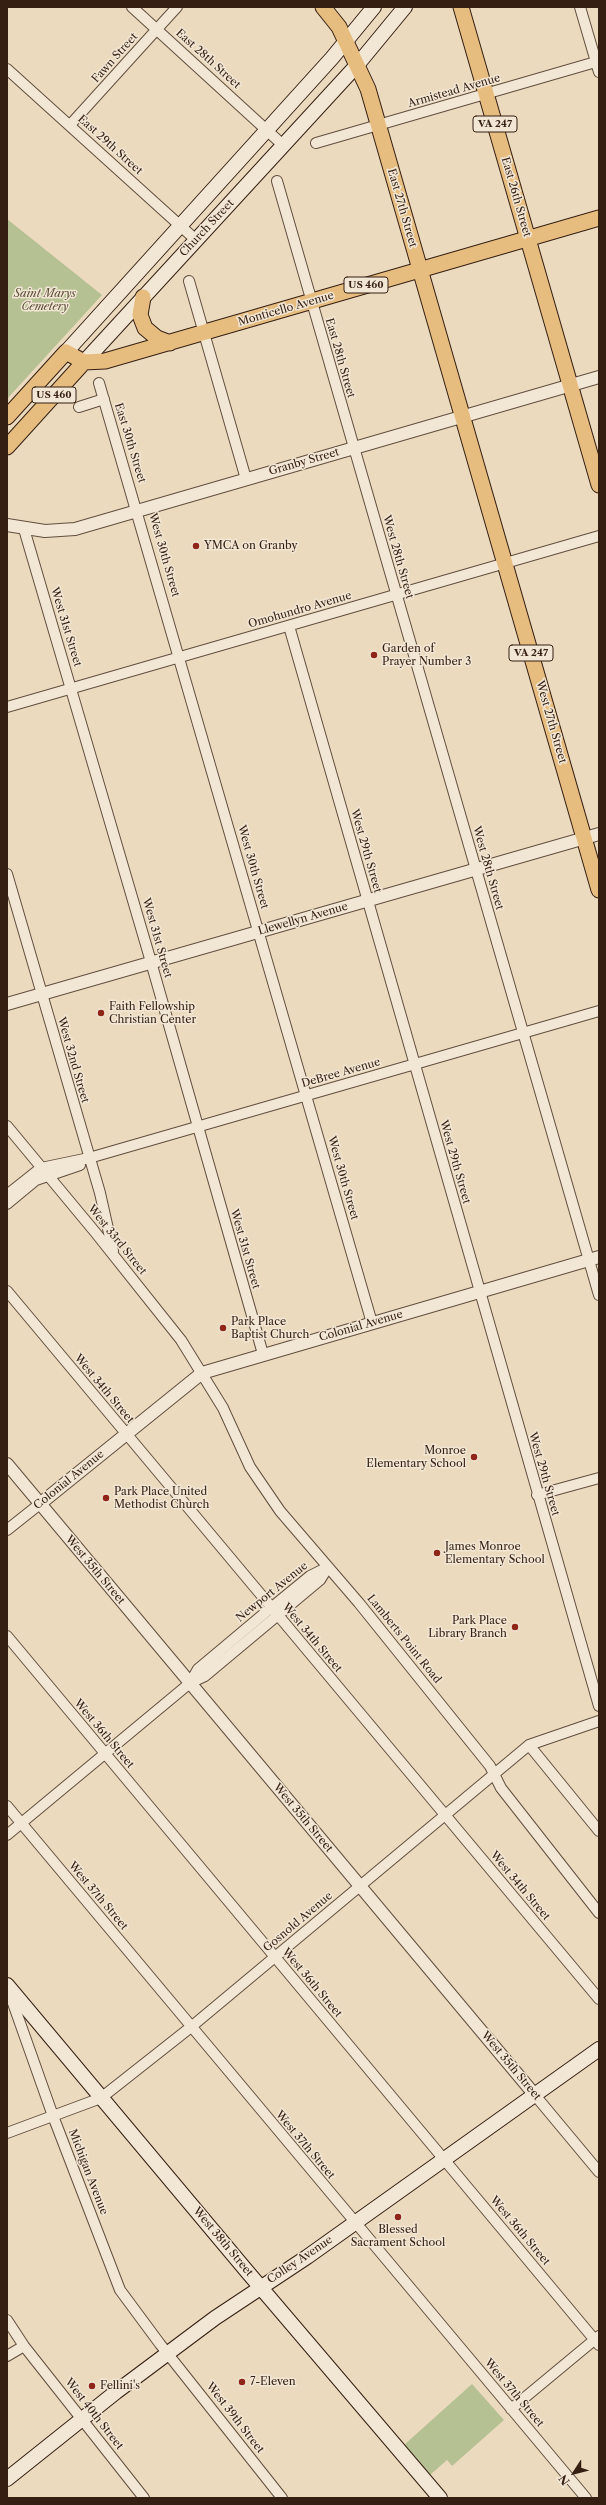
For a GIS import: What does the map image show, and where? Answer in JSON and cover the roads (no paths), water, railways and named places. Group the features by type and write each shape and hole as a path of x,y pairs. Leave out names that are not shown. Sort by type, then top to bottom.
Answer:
{"main road":[{"name":"East 27th Street","path":"323,7 347,41 358,64 379,126 462,417"},
{"name":"Church Street","path":"7,417 347,41 374,7"},
{"name":"Church Street","path":"7,447 358,64 404,7"},
{"name":"East 26th Street","path":"462,7 571,386"},
{"name":"Monticello Avenue","path":"66,352 84,362 105,362 599,218"},
{"path":"143,297 140,315 145,328 157,338 170,343"},
{"name":"VA 247","path":"571,386 599,485"},
{"name":"West 27th Street","path":"462,417 599,890"},
{"name":"West 38th Street","path":"7,1986 440,2498"},
{"name":"Colley Avenue","path":"7,2479 168,2353 599,2049"}],"street":[{"name":"East 28th Street","path":"132,7 284,146"},
{"name":"Fawn Street","path":"70,125 177,7"},
{"path":"580,7 598,65"},
{"name":"Armistead Avenue","path":"316,143 487,94 598,65"},
{"name":"East 29th Street","path":"7,69 196,240"},
{"name":"East 28th Street","path":"278,181 354,448"},
{"path":"189,281 246,479"},
{"name":"Granby Street","path":"7,525 24,529 59,531 75,529 599,377"},
{"name":"East 30th Street","path":"100,383 138,510"},
{"path":"79,407 104,399"},
{"name":"West 28th Street","path":"354,448 523,1034 594,1258 599,1295"},
{"name":"West 30th Street","path":"138,510 372,1323"},
{"name":"West 31st Street","path":"24,529 72,688 263,1354"},
{"name":"Omohundro Avenue","path":"7,707 599,536"},
{"name":"West 29th Street","path":"289,626 537,1495 599,1706"},
{"name":"Llewellyn Avenue","path":"7,1004 599,834"},
{"name":"West 32nd Street","path":"7,874 89,1158 113,1253"},
{"name":"DeBree Avenue","path":"7,1195 44,1171 78,1166 89,1158 599,1011"},
{"name":"West 33rd Street","path":"7,1126 113,1253 181,1340 202,1373"},
{"name":"DeBree Avenue","path":"7,1204 36,1180 44,1171"},
{"name":"Colonial Avenue","path":"7,1530 202,1373 594,1258"},
{"name":"West 34th Street","path":"7,1291 599,1999"},
{"name":"Lamberts Point Road","path":"202,1373 223,1408 250,1467 264,1490 419,1677 490,1766 501,1788 599,1913"},
{"name":"West 35th Street","path":"7,1464 599,2172"},
{"path":"537,1495 599,1478"},
{"name":"Newport Avenue","path":"7,1835 190,1683 204,1676 274,1612 320,1580 328,1567"},
{"name":"West 36th Street","path":"7,1636 597,2340"},
{"name":"Gosnold Avenue","path":"7,2133 101,2098 191,2027 529,1745 599,1721"},
{"path":"529,1745 599,1831"},
{"name":"West 37th Street","path":"7,1806 586,2498"},
{"name":"Michigan Avenue","path":"7,1986 53,2116 120,2290 168,2353"},
{"name":"West 40th Street","path":"7,2320 24,2346 144,2498"},
{"path":"511,2409 597,2340"},
{"path":"7,2356 24,2346"},
{"name":"West 39th Street","path":"168,2353 282,2498"}],"place":[{"name":"YMCA on Granby","path":"196,546"},
{"name":"Garden of Prayer Number 3","path":"374,655"},
{"name":"Faith Fellowship Christian Center","path":"101,1013"},
{"name":"Park Place Baptist Church","path":"223,1328"},
{"name":"Monroe Elementary School","path":"474,1457"},
{"name":"Park Place United Methodist Church","path":"106,1498"},
{"name":"James Monroe Elementary School","path":"437,1553"},
{"name":"Park Place Library Branch","path":"515,1627"},
{"name":"Blessed Sacrament School","path":"398,2217"},
{"name":"7-Eleven","path":"242,2382"},
{"name":"Fellini's","path":"92,2386"}],"park label":[{"name":"Saint Marys Cemetery","path":"45,300"}]}
